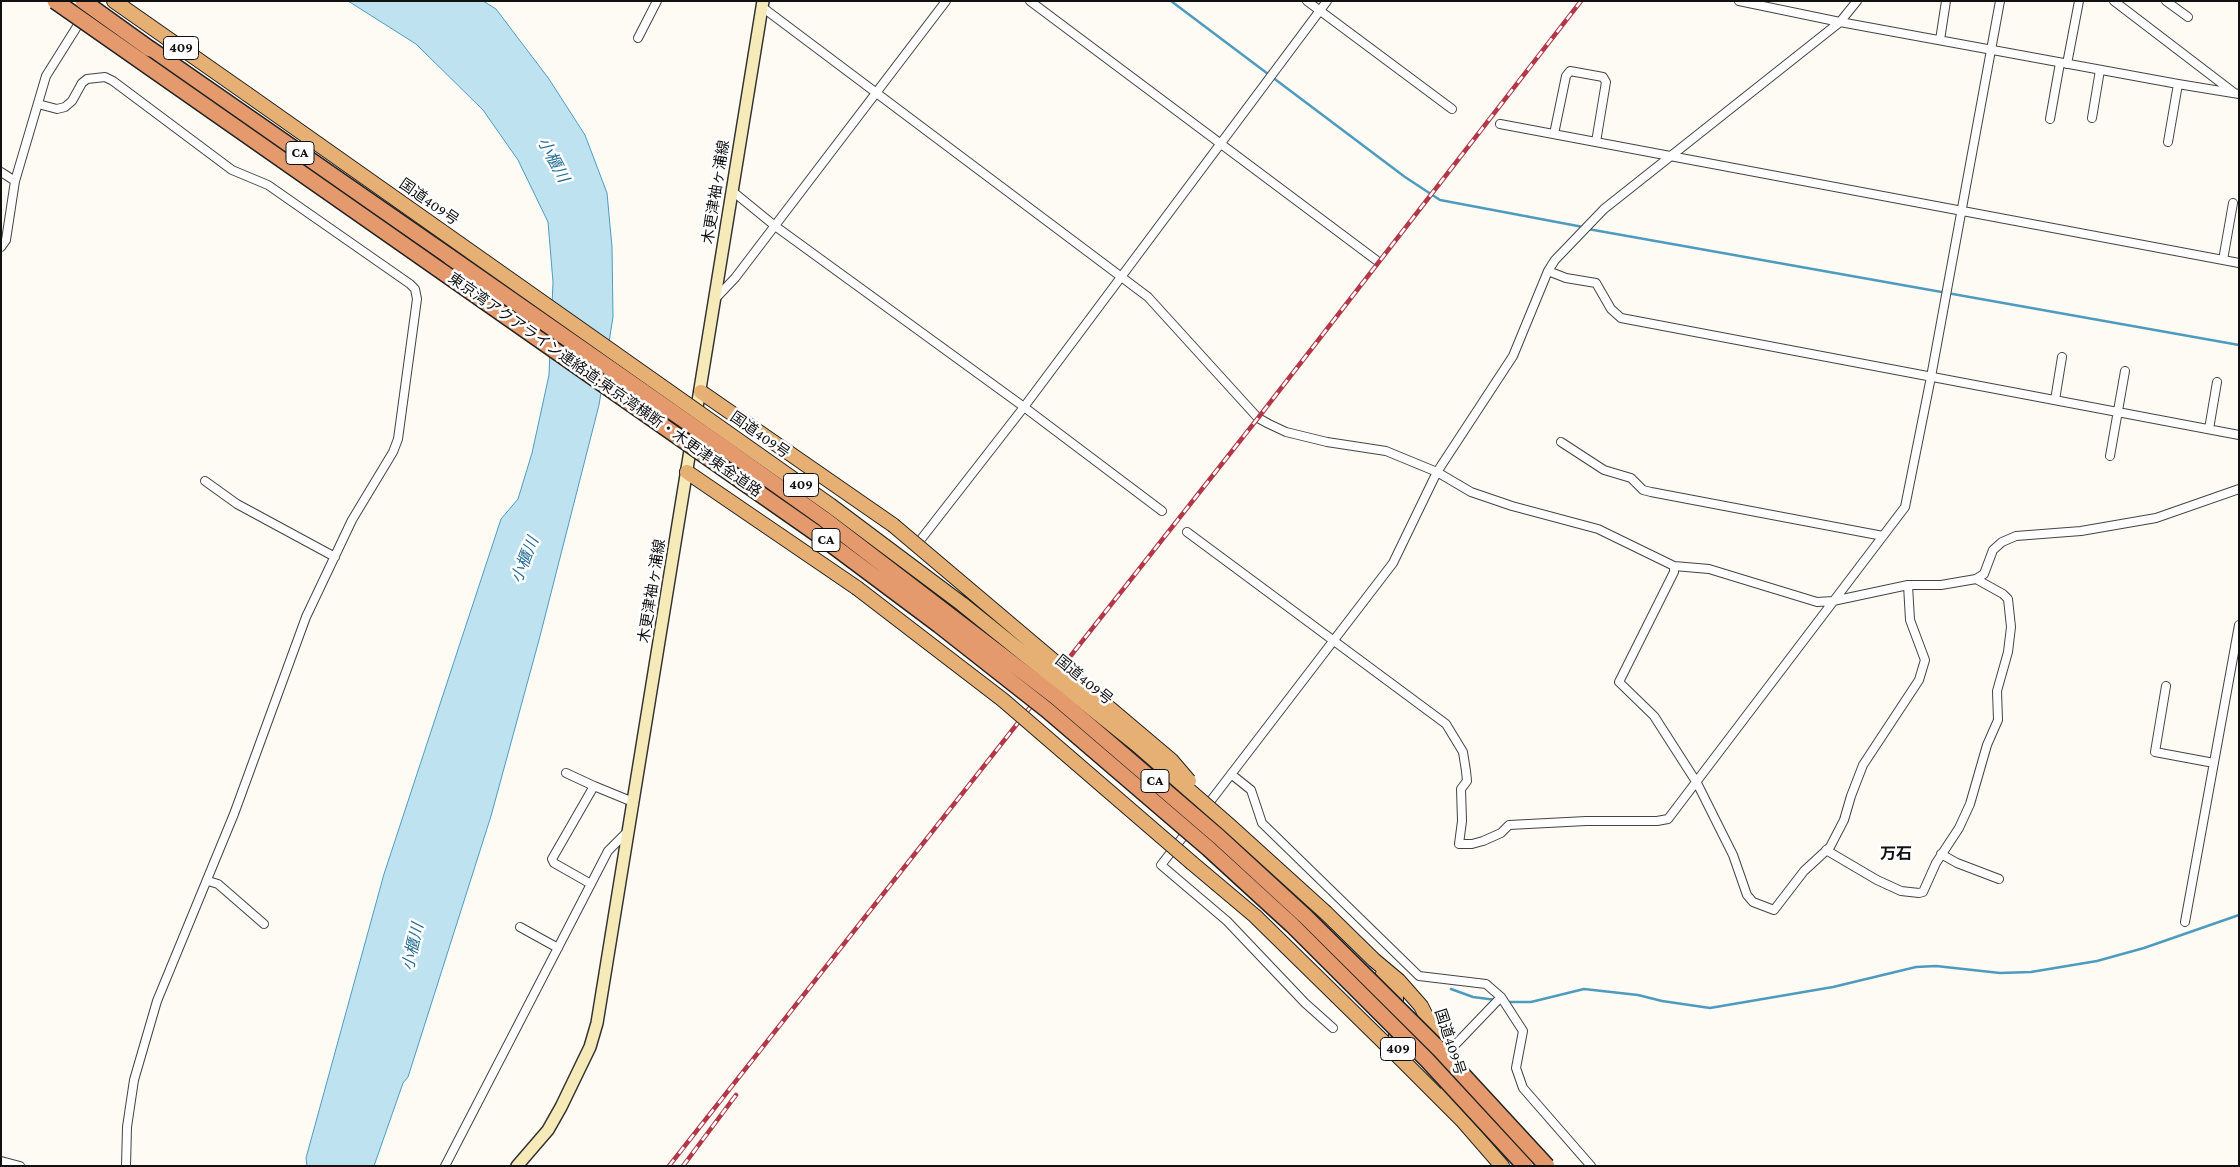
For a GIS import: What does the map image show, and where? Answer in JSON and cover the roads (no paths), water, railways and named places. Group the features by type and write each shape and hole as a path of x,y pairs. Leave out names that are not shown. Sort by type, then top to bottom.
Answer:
{"highway":[{"name":"東京湾アクアライン連絡道;東京湾横断・木更津東金道路","path":"55,1 816,533 1047,710 1209,848 1292,925 1427,1060 1525,1166"},
{"name":"東京湾アクアライン連絡道;東京湾横断・木更津東金道路","path":"83,1 720,444 824,519 1056,697 1219,837 1306,917 1440,1050 1547,1166"},
{"name":"国道409号","path":"114,1 838,511 1064,684 1229,824 1374,960 1400,981 1421,1006 1430,1024 1451,1098 1462,1120"},
{"path":"701,392 893,525 1171,760 1229,824"},
{"path":"687,472 857,588 1003,700 1255,916 1406,1064"},
{"name":"国道409号","path":"1374,960 1393,987 1396,997 1396,1039 1399,1053 1406,1064 1462,1120 1502,1166"}],"main road":[{"name":"木更津袖ヶ浦線","path":"517,1166 548,1130 590,1047 597,1023 701,392 731,190 762,4"}],"street":[{"path":"1,247 6,240 15,181 46,76 67,40 94,1"},
{"path":"638,38 657,1"},
{"path":"714,300 735,278 946,1"},
{"path":"1030,1 1376,260"},
{"path":"1307,1 1452,109"},
{"path":"922,538 1024,407 1327,1"},
{"path":"1739,1 1758,3 1840,22 1991,50 2236,93"},
{"path":"1333,1028 1304,1003 1228,921 1161,865 1393,564 1436,472 1513,356 1554,260 1604,209 1840,22 1857,1"},
{"path":"1187,532 1446,724 1463,752 1467,781 1461,788 1462,821 1459,844 1472,844 1483,841 1501,833 1509,825 1657,822 1668,819 1883,536 1906,502 1931,377 1960,210 2000,1"},
{"path":"2050,119 2079,1"},
{"path":"2166,1 2188,17"},
{"path":"1940,40 1943,2"},
{"path":"2116,2 2236,93"},
{"path":"762,4 876,93 1148,297 1258,418 1286,432 1327,442 1386,451 1436,472 1471,492 1522,509 1598,529 1674,566 1708,569 1817,602 1833,601 1908,585 1941,585 1976,579 1984,574 1993,550 2002,542 2016,536 2090,530 2156,518 2239,489"},
{"path":"2092,118 2100,70"},
{"path":"1554,134 1566,76 1570,71 1603,77 1606,82 1596,142"},
{"path":"38,104 57,109 65,107 72,101 82,83 88,79 105,78 113,81 232,170 268,185 415,289 417,299 398,439 393,452 352,520 306,617 208,881 157,1001 134,1080 127,1127 126,1166"},
{"path":"2168,142 2178,84"},
{"path":"1500,124 2239,263"},
{"path":"1,172 15,181"},
{"path":"731,190 775,226 1024,407 1162,511"},
{"path":"2223,260 2233,203"},
{"path":"1548,271 1566,278 1596,283 1611,309 1621,318 2239,435"},
{"path":"2055,400 2062,357"},
{"path":"2110,456 2125,371"},
{"path":"2209,429 2217,382"},
{"path":"1560,442 1604,470 1631,478 1643,490 1883,536"},
{"path":"205,481 237,504 335,557"},
{"path":"1674,566 1674,572 1619,682 1654,716 1696,783 1734,855 1747,895 1761,906 1774,910 1804,871 1826,850 1844,820 1863,765 1914,688 1923,667 1924,660 1910,620 1908,585"},
{"path":"1826,850 1877,880 1911,893 1923,892 1942,854 1959,828 1970,804 1987,745 1998,720 1997,692 2008,652 2010,636 2008,599 2003,594 1976,579"},
{"path":"2185,922 2239,625"},
{"path":"2166,686 2155,752 2214,763"},
{"path":"566,773 633,802"},
{"path":"1231,774 1251,790 1262,823 1419,976 1486,984 1501,997 1523,1031 1516,1068 1523,1088 1591,1166"},
{"path":"591,884 554,863 552,859 594,786"},
{"path":"445,1166 608,851 628,831"},
{"path":"1942,854 1956,863 1999,879"},
{"path":"208,881 218,884 264,924"},
{"path":"520,927 558,948"},
{"path":"1436,1046 1453,1047 1501,997"},
{"path":"1,1161 20,1166"}],"water":[{"name":"小櫃川","path":"348,1 483,1 496,9 549,79 585,135 607,193 612,247 613,317 599,405 539,640 491,816 408,1077 403,1083 374,1166 307,1166 306,1158 384,874 501,519 518,499 532,453 549,375 553,282 548,222 518,160 483,110 416,44"}],"waterway":[{"path":"1171,1 1405,177 1440,200 1583,227"},
{"path":"1588,229 2239,345"},
{"path":"1506,1002 1531,1002 1584,989 1638,995 1662,1001 1710,1008 1833,987 1916,967 1936,966 2000,973 2031,972 2097,961 2144,948 2239,915"},
{"path":"1451,989 1473,997 1496,1000"}],"railway":[{"path":"669,1166 1258,418 1581,1"},
{"path":"683,1166 736,1095"}],"district":[{"name":"万石","path":"1896,854"}]}
